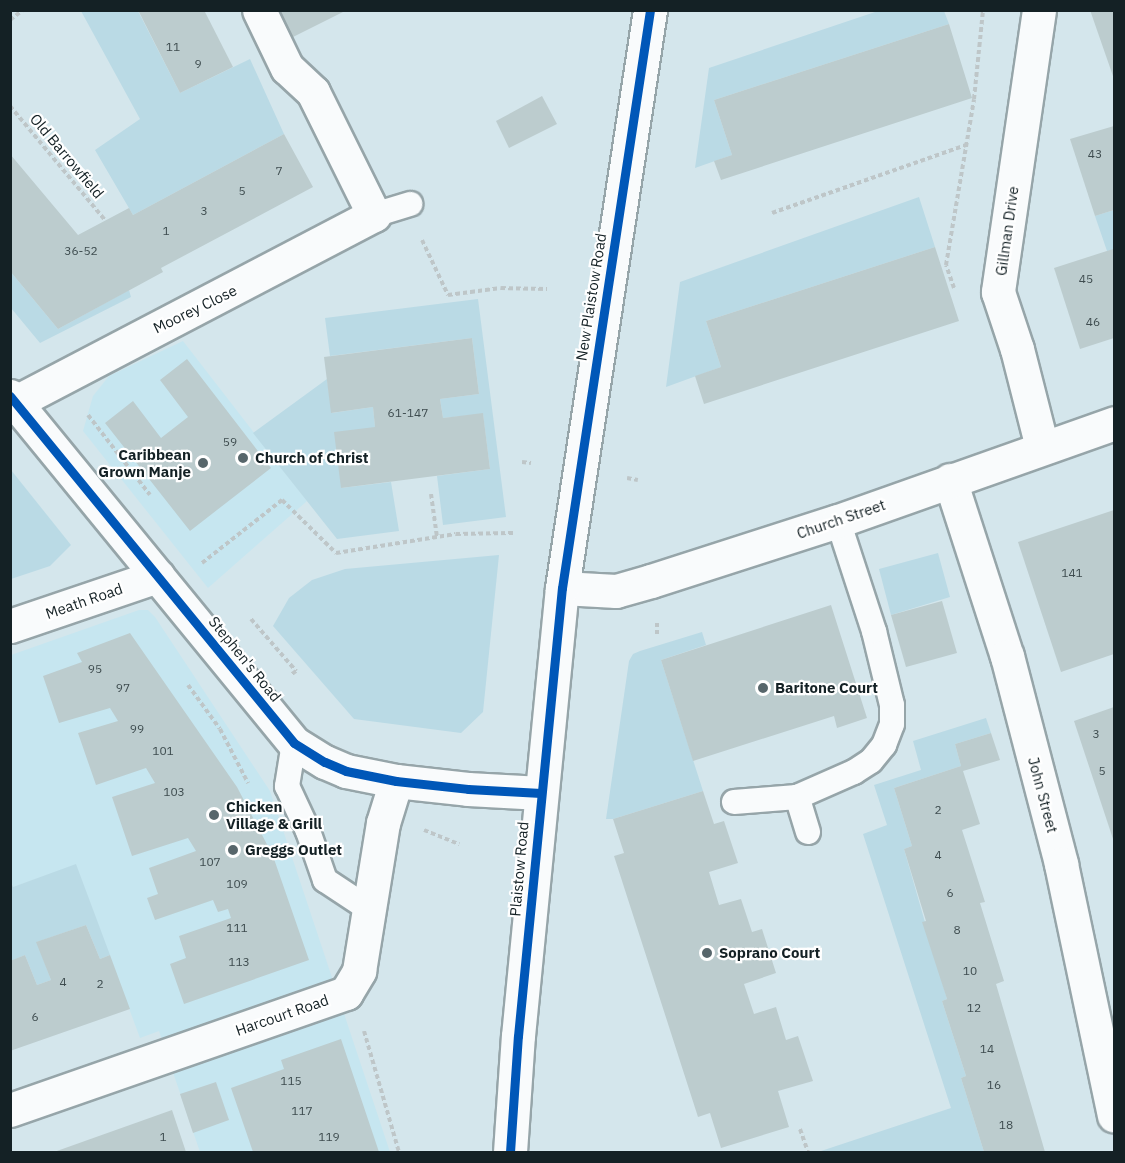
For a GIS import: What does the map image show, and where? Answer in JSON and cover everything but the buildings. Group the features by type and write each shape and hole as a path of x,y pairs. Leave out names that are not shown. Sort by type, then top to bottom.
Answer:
{"street":[{"path":"259,10 287,68 313,92 374,215"},
{"name":"New Plaistow Road","path":"562,588 650,10"},
{"name":"Gillman Drive","path":"1039,10 999,292 1017,349 1042,447"},
{"name":"Moorey Close","path":"13,399 233,290 374,215"},
{"name":"Stephen's Road","path":"13,399 294,743 325,762 346,771 396,781 488,791 541,793"},
{"name":"Church Street","path":"562,588 616,591 838,521 1114,423"},
{"name":"John Street","path":"950,480 1007,656 1061,864 1114,1115"},
{"name":"Meath Road","path":"10,626 158,576"},
{"name":"Plaistow Road","path":"510,1152 518,1036 562,588"},
{"name":"Harcourt Road","path":"10,1110 346,993 359,970 383,823 396,781"}],"lane":[{"name":"Moorey Close","path":"374,215 408,205"},
{"path":"734,802 797,797 854,772 871,761 884,745 892,724 892,705 874,631 838,521"},
{"path":"294,743 287,786 308,831 324,880 369,909"},
{"path":"797,797 808,832"}],"path":[{"path":"10,20 23,10"},
{"path":"957,298 946,266 966,145 983,10"},
{"path":"772,213 966,145"},
{"path":"408,205 448,296 501,288 547,289"},
{"path":"88,415 152,498"},
{"path":"522,462 531,463"},
{"path":"627,478 638,480"},
{"path":"430,494 437,537"},
{"path":"194,570 282,500 336,553 456,534 516,533"},
{"path":"195,554 210,572"},
{"path":"249,617 296,671 292,674"},
{"path":"657,620 657,634"},
{"path":"186,683 220,729 252,790"},
{"path":"419,828 459,844"},
{"path":"346,993 359,1013 399,1152"},
{"path":"800,1129 808,1152"}],"shaded area":[{"path":"81,11 138,11 180,93 250,59 284,134 133,215 95,150 140,119"},
{"path":"878,11 944,11 949,24 714,100 732,155 695,168 709,68"},
{"path":"919,197 935,247 706,321 721,367 666,387 680,282"},
{"path":"1114,210 1114,255 1113,250 1107,251 1095,216"},
{"path":"10,271 58,329 129,290 131,297 40,343 11,308"},
{"path":"478,299 506,517 443,525 437,476 490,469 483,414 443,418 440,399 479,394 472,338 330,356 325,318"},
{"path":"183,341 307,501 208,588 83,431 93,396 109,376"},
{"path":"327,379 332,413 373,407 375,427 341,488 391,482 399,531 337,539 253,433"},
{"path":"11,470 71,545 50,566 11,579"},
{"path":"938,553 950,597 891,615 879,569"},
{"path":"499,555 483,712 461,733 354,719 273,626 289,598 312,580 345,569"},
{"path":"139,610 148,610 155,617 270,791 390,1152 200,1152 159,1031 140,1038 76,865 13,887 11,880 11,655"},
{"path":"702,632 706,645 661,660 703,791 613,819 606,819 629,661 633,654 640,651"},
{"path":"986,718 991,733 955,744 961,766 894,788 912,846 904,849 947,999 942,1001 966,1076 961,1078 984,1152 818,1152 951,1108 863,834 887,825 874,785 921,770 913,741"},
{"path":"76,864 110,955 100,959 86,925 37,942 51,980 37,985 25,955 11,961 10,880 13,887"}],"cycle path":[{"path":"510,1152 518,1036 562,588 650,10"},
{"path":"10,396 294,743 325,762 346,771 396,781 468,789 541,793"}],"place":[{"name":"Church of Christ","path":"243,458"},
{"name":"Caribbean Grown Manje","path":"203,463"},
{"name":"Baritone Court","path":"763,688"},
{"name":"Chicken Village & Grill","path":"214,815"},
{"name":"Greggs Outlet","path":"233,850"},
{"name":"Soprano Court","path":"707,953"}]}
